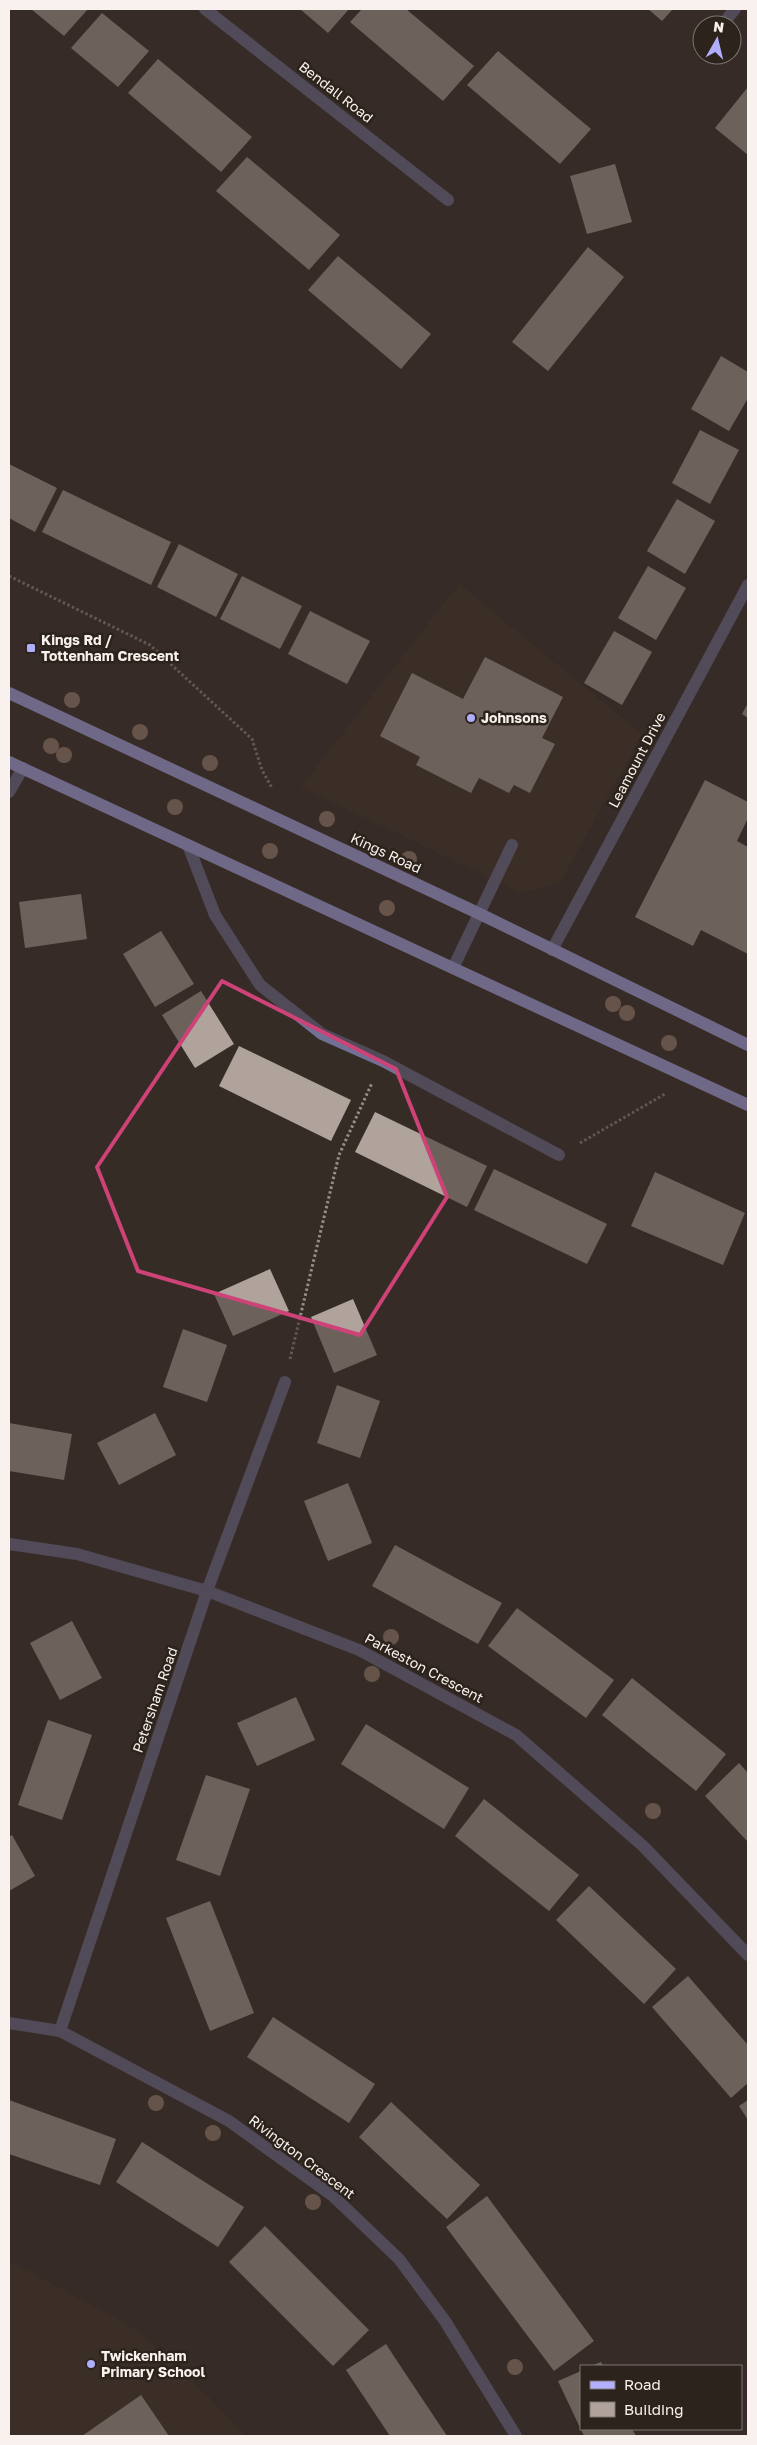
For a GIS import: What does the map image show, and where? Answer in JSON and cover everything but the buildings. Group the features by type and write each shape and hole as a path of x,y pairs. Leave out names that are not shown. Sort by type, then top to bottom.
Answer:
{"main road":[{"name":"Kings Road","path":"9,693 480,914 748,1044"},
{"path":"9,762 748,1104"}],"street":[{"name":"Bendall Road","path":"206,9 448,200"},
{"name":"Leamount Drive","path":"552,950 748,586"},
{"path":"9,792 23,768"},
{"path":"188,845 215,915 260,985 322,1034 383,1061 560,1155"},
{"path":"453,968 512,845"},
{"name":"Petersham Road","path":"60,2031 207,1592 285,1382"},
{"name":"Parkeston Crescent","path":"9,1544 77,1554 207,1592 359,1650 516,1735 643,1846 748,1955"},
{"name":"Rivington Crescent","path":"9,2023 60,2031 229,2121 333,2196 399,2259 445,2321 516,2436"}],"path":[{"path":"9,576 150,645 252,739 262,770 295,827"},
{"path":"285,1382 339,1155 383,1061"},
{"path":"560,1155 692,1078"}],"highlighted area":[{"path":"222,981 396,1069 447,1197 360,1335 138,1271 97,1167"}],"shaded area":[{"path":"459,584 642,734 560,883 521,893 301,787"},
{"name":"Twickenham Primary School","path":"9,2263 21,2267 137,2330 210,2398 245,2436 9,2436"}],"place":[{"name":"Kings Rd / Tottenham Crescent","path":"31,648"},
{"name":"Johnsons","path":"471,718"},
{"name":"Twickenham Primary School","path":"91,2364"}]}
